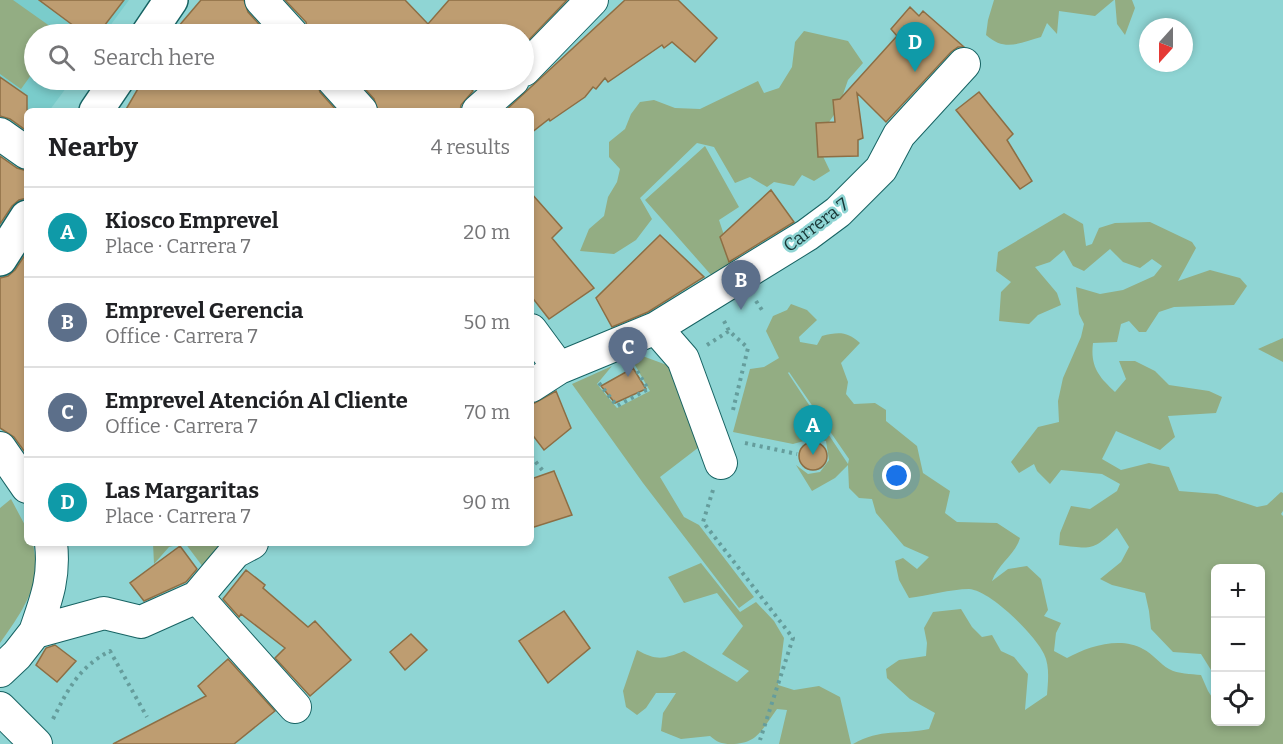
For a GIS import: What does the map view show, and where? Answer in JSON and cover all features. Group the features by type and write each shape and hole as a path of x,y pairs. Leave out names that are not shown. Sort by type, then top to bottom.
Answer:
{"main road":[{"path":"155,24 171,0"},
{"path":"98,108 110,90"},
{"path":"0,259 24,222"}],"street":[{"path":"261,0 283,24"},
{"path":"534,60 592,0"},
{"name":"Carrera 7","path":"534,384 559,368 656,328 807,235 838,212 881,169 899,135 964,64"},
{"path":"342,90 358,108"},
{"path":"481,108 502,90"},
{"path":"0,134 24,151"},
{"path":"656,328 683,360 729,452"},
{"path":"534,334 559,368"},
{"path":"0,448 24,483"},
{"path":"0,671 17,655 35,632 50,588 53,564 51,546"},
{"path":"35,632 104,613 141,622 197,597 235,552 246,546"},
{"path":"197,597 295,707"},
{"path":"0,708 36,744"}],"path":[{"path":"752,294 762,310"},
{"path":"722,315 729,331 748,348 732,416"},
{"path":"599,383 617,406 648,389 633,363"},
{"path":"729,452 797,454"},
{"path":"534,460 543,471"},
{"path":"703,522 793,638 760,740"},
{"path":"36,744 46,732 70,685 78,675 110,651 147,717"}],"shaded area":[{"path":"0,0 129,0 111,24 24,24 24,90 65,90 51,108 24,108 24,141 0,129"}],"green space":[{"path":"0,0 13,0 47,24 24,24 24,85 21,89 0,74"},
{"path":"994,0 1114,0 1095,16 1059,11 1057,34 1047,23 1041,37 1006,45 986,35"},
{"path":"1115,0 1132,0 1135,8 1125,35 1117,24"},
{"path":"804,31 848,41 863,63 848,80 838,109 827,125 819,148 830,171 814,181 802,175 794,186 774,182 767,187 750,177 735,183 714,147 697,143 640,198 652,219 636,240 614,254 580,251 589,229 604,216 608,197 617,182 620,169 609,157 609,142 625,129 631,114 640,102 654,100 675,108 700,109 758,81 764,93 779,88 792,67 795,42"},
{"path":"705,146 739,207 719,220 733,262 712,276 645,200"},
{"path":"1064,213 1083,224 1086,246 1092,244 1099,228 1115,223 1150,222 1192,242 1196,248 1178,281 1210,270 1240,278 1247,286 1234,305 1174,307 1159,312 1146,332 1139,332 1129,321 1121,324 1117,342 1093,343 1092,351 1097,371 1115,392 1126,379 1119,361 1135,361 1155,371 1169,385 1209,391 1222,397 1216,413 1168,416 1175,437 1160,450 1116,431 1102,459 1121,470 1149,463 1169,467 1179,491 1217,494 1257,507 1267,505 1281,492 1283,493 1281,514 1283,516 1283,744 853,744 882,734 929,729 935,713 910,699 887,678 886,669 899,660 926,656 927,643 924,628 933,612 961,609 972,627 982,637 992,635 1001,651 1014,657 1028,674 1025,710 1047,695 1047,664 1039,646 1022,625 1000,605 978,591 962,589 909,598 899,580 895,561 903,558 917,569 929,557 904,546 876,513 872,499 859,498 849,488 848,465 835,478 812,491 796,465 808,474 820,472 829,460 826,441 811,439 793,444 733,432 750,369 764,367 779,358 766,331 773,316 787,310 791,304 807,310 817,320 799,337 800,342 817,345 822,336 838,333 851,336 860,343 841,363 848,382 846,394 854,404 875,403 886,410 886,421 917,446 923,473 950,491 945,513 957,522 997,523 1020,538 992,581 1008,569 1027,566 1041,579 1048,610 1044,616 1061,623 1056,633 1054,651 1067,658 1094,646 1115,643 1134,645 1147,651 1173,671 1201,675 1211,696 1211,726 1265,726 1265,564 1211,564 1211,670 1201,654 1173,652 1151,629 1145,593 1112,585 1100,579 1121,562 1129,547 1117,528 1097,545 1091,547 1059,545 1060,533 1071,506 1090,509 1117,491 1120,484 1102,474 1061,470 1050,484 1037,471 1034,464 1019,473 1011,462 1038,427 1059,422 1058,401 1063,378 1081,337 1084,324 1079,314 1076,287 1100,294 1123,290 1154,276 1162,266 1152,259 1140,268 1123,262 1110,249 1084,271 1073,266 1064,250 1050,262 1035,267 1057,293 1061,305 1038,315 1029,324 999,321 1001,292 1011,282 996,271 998,252","holes":["789,372 849,459 848,464 788,373"]},
{"path":"1283,338 1283,362 1258,349"},
{"path":"637,354 675,368 703,444 660,477 684,517 699,525 754,597 739,608 643,483 572,384 612,366 597,384 617,408 650,391 632,360"},
{"path":"11,499 24,523 24,546 34,546 36,571 27,600 0,643 0,508"},
{"path":"153,546 173,546 169,547 154,564"},
{"path":"187,546 222,546 203,567"},
{"path":"701,563 740,612 756,602 774,621 784,638 778,685 794,690 819,686 840,697 851,744 779,744 787,710 777,709 763,729 753,738 740,743 724,744 710,736 681,739 661,731 663,713 676,693 656,693 646,708 637,715 626,707 623,691 637,650 660,658 684,651 737,682 749,671 722,654 743,626 717,593 684,603 668,577"}],"building":[{"path":"39,0 124,0 106,24 71,24"},
{"path":"201,0 244,0 248,12 259,24 181,24"},
{"path":"285,0 405,0 428,24 306,24"},
{"path":"449,0 567,0 534,35 534,24 428,24"},
{"path":"625,0 678,0 717,38 695,62 672,42 664,48 662,45 608,82 605,78 596,89 593,87 585,97 534,131 534,108 508,108 528,90 534,90 534,84"},
{"path":"910,7 919,16 923,11 964,47 958,47 951,52 886,122 857,93 863,138 858,140 858,156 818,157 816,123 835,122 833,100 840,99 897,36 891,29"},
{"path":"0,77 27,96 27,108 24,108 24,129 10,119 0,116"},
{"path":"137,90 319,90 334,108 127,108"},
{"path":"366,90 473,91 460,108 377,108 374,99"},
{"path":"979,92 1013,134 1007,140 1032,181 1020,189 956,110"},
{"path":"0,156 24,170 24,199 12,206 0,224"},
{"path":"771,190 794,222 729,262 720,237"},
{"path":"534,196 562,228 552,238 594,288 549,319 534,300"},
{"path":"660,235 704,277 648,312 612,327 596,298"},
{"path":"24,256 24,451 14,437 0,428 0,278 8,276"},
{"path":"633,368 646,389 615,403 601,386"},
{"path":"556,391 571,428 544,450 534,437 534,403"},
{"path":"813,442 823,446 827,456 823,466 813,470 803,466 799,456 803,446"},
{"path":"554,471 572,515 534,527 534,478"},
{"path":"180,546 197,569 186,582 144,601 130,583"},
{"path":"246,570 265,585 263,588 308,627 315,621 351,660 310,696 275,658 285,648 241,614 239,617 223,599"},
{"path":"564,611 590,648 548,683 519,641"},
{"path":"411,634 427,650 405,670 390,652"},
{"path":"55,645 76,661 57,682 36,665 46,648"},
{"path":"228,659 275,711 234,744 113,744 206,696 198,686"}],"place":[{"name":"Las Margaritas","path":"915,72"},
{"name":"Emprevel Gerencia","path":"741,310"},
{"name":"Emprevel Atención Al Cliente","path":"628,377"},
{"name":"Kiosco Emprevel","path":"813,455"}]}
